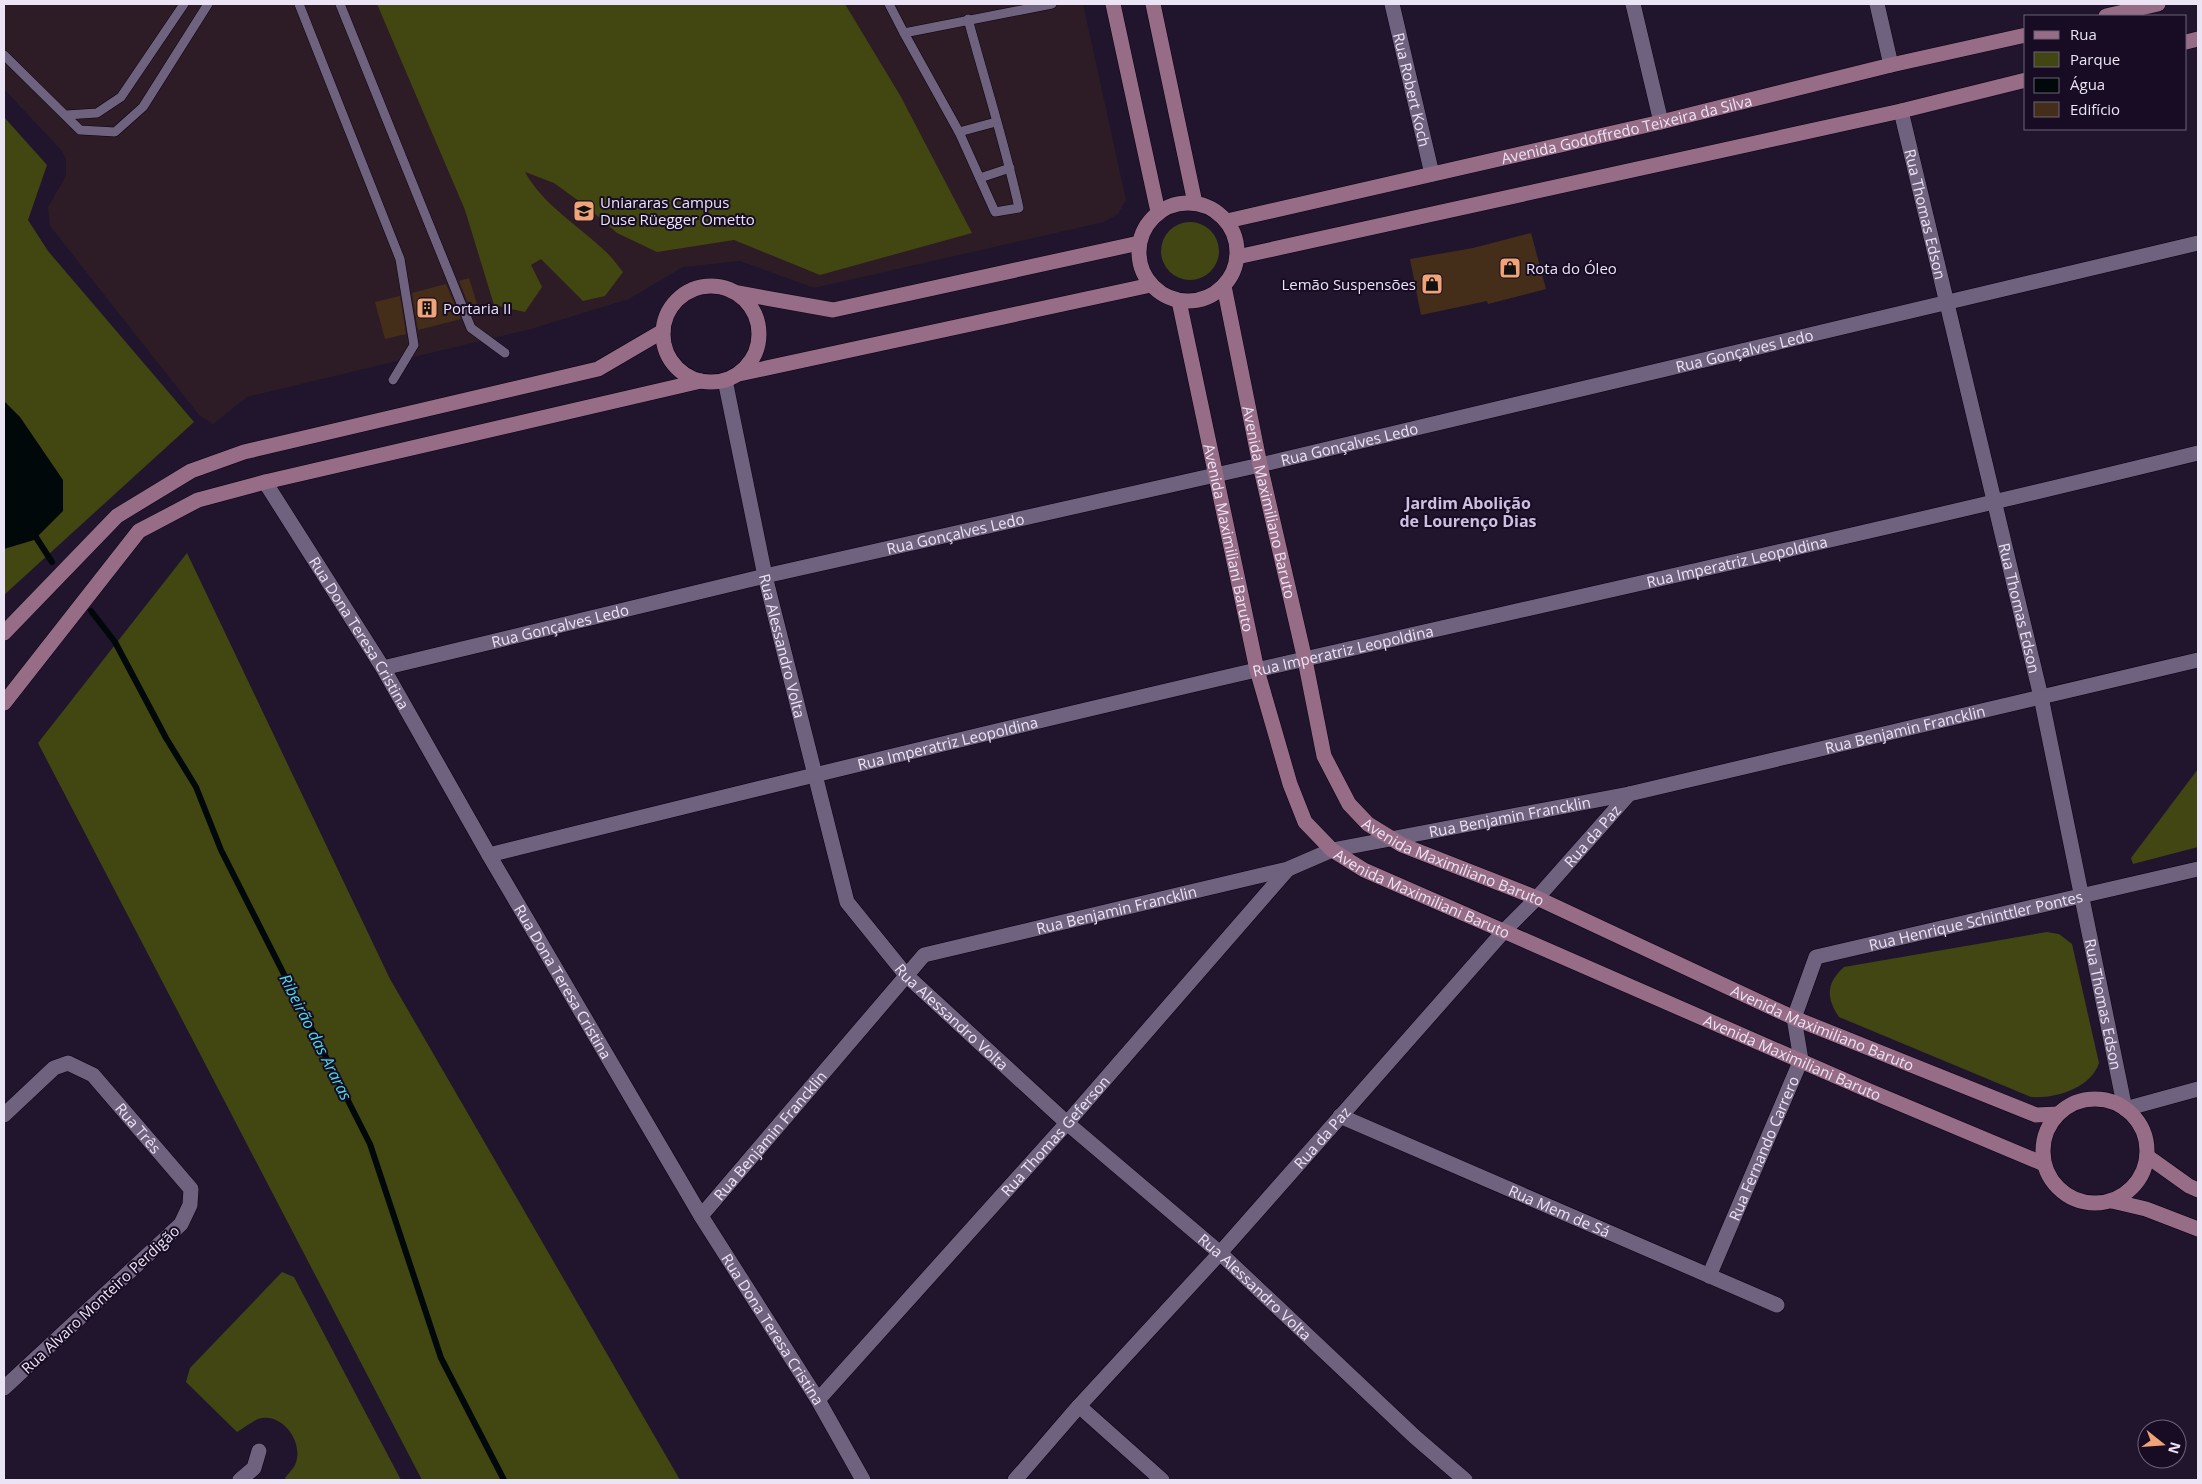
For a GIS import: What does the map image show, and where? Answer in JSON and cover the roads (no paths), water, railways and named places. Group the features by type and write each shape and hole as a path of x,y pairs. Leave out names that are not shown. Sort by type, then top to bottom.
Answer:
{"street":[{"path":"1113,4 1158,212"},
{"path":"1153,4 1195,202"},
{"name":"Rua Robert Koch","path":"1392,4 1432,174"},
{"path":"1633,4 1662,122"},
{"path":"1876,4 1891,65"},
{"path":"2114,11 2158,4"},
{"name":"Avenida Godoffredo Teixeira da Silva","path":"1227,221 1662,122 1891,65 2024,35"},
{"path":"1237,257 1901,110 2024,80"},
{"name":"Rua Thomas Edson","path":"1901,110 2042,698 2084,897 2125,1108"},
{"path":"1182,202 1195,202 1207,206 1227,221 1235,238 1237,257 1233,273 1224,286 1214,294 1203,299 1179,301 1164,295 1151,284 1140,265 1139,243 1149,221 1158,212 1182,202"},
{"path":"1139,243 833,310 738,293 723,286 706,285 690,290 676,300 667,314 663,331 665,347 671,361 682,372 701,381 710,382 1151,284"},
{"name":"Rua Gonçalves Ledo","path":"383,668 765,576 1260,465 2198,243"},
{"name":"Avenida Maximiliano Baruto","path":"1224,286 1260,465 1305,660 1324,756 1349,804 1368,824 1402,846 1536,898 1794,1018 2036,1115 2058,1114"},
{"path":"732,377 754,357 760,335 758,320 750,304 738,293"},
{"name":"Avenida Maximiliani Baruto","path":"1179,301 1257,670 1290,784 1305,822 1332,850 1364,870 1504,932 2044,1164"},
{"path":"4,633 117,516 191,471 244,452 598,369 663,331"},
{"name":"Rua Alessandro Volta","path":"732,377 765,576 847,902 906,975 1067,1123 1220,1253 1415,1437 1465,1480"},
{"path":"4,703 139,531 198,500 265,482 701,381"},
{"name":"Rua Imperatriz Leopoldina","path":"489,855 814,774 1257,670 1994,503 2198,453"},
{"name":"Rua Dona Teresa Cristina","path":"265,482 383,668 489,855 701,1216 818,1400 863,1480"},
{"name":"Rua Benjamin Francklin","path":"701,1216 924,955 1288,869 1332,850 1393,840 1628,794 2198,660"},
{"name":"Rua da Paz","path":"1015,1480 1079,1406 1220,1253 1628,794"},
{"name":"Rua Thomas Geferson","path":"818,1400 1067,1123 1288,869"},
{"name":"Rua Henrique Schinttler Pontes","path":"1794,1018 1816,958 2198,869"},
{"name":"Rua Fernando Carrero","path":"1710,1276 1801,1060 1794,1018"},
{"name":"Rua Três","path":"4,1114 54,1068 68,1063 93,1075 191,1189 190,1205"},
{"path":"2125,1108 2198,1088"},
{"path":"2098,1099 2112,1102 2125,1108 2136,1118 2143,1130 2147,1143 2147,1156 2144,1168 2136,1184 2123,1196 2112,1201 2095,1204 2078,1201 2062,1193 2051,1180 2044,1164 2043,1146 2048,1129 2058,1114 2084,1100 2098,1099"},
{"name":"Rua Mem de Sá","path":"1340,1116 1777,1304"},
{"path":"2147,1156 2189,1186 2198,1190"},
{"path":"2112,1201 2146,1209 2198,1229"},
{"name":"Rua Alvaro Monteiro Perdigão","path":"4,1388 180,1224 190,1205"},
{"path":"1079,1406 1162,1480"},
{"path":"240,1480 254,1468 259,1451"}],"lane":[{"path":"66,115 97,113 121,97 184,4"},
{"path":"4,55 80,130 115,132 143,107 208,4"},
{"path":"299,4 400,259 414,345 393,380"},
{"path":"340,4 471,328 506,353"},
{"path":"889,4 959,132 995,212 1019,208 1010,168 968,19"},
{"path":"904,33 1052,4"},
{"path":"959,132 996,122"},
{"path":"980,178 1010,168"}],"water":[{"path":"4,401 20,417 63,480 63,511 34,540 4,549"}],"waterway":[{"name":"Ribeirão das Araras","path":"32,531 52,562"},
{"name":"Ribeirão das Araras","path":"91,611 115,642 166,738 196,787 221,850 370,1144 441,1358 504,1480"}],"place":[{"name":"Uniararas Campus Duse Rüegger Ometto","path":"584,211"},
{"name":"Rota do Óleo","path":"1510,268"},
{"name":"Lemão Suspensões","path":"1432,284"},
{"name":"Portaria II","path":"427,308"}],"district":[{"name":"Jardim Abolição de Lourenço Dias","path":"1468,512"}]}
